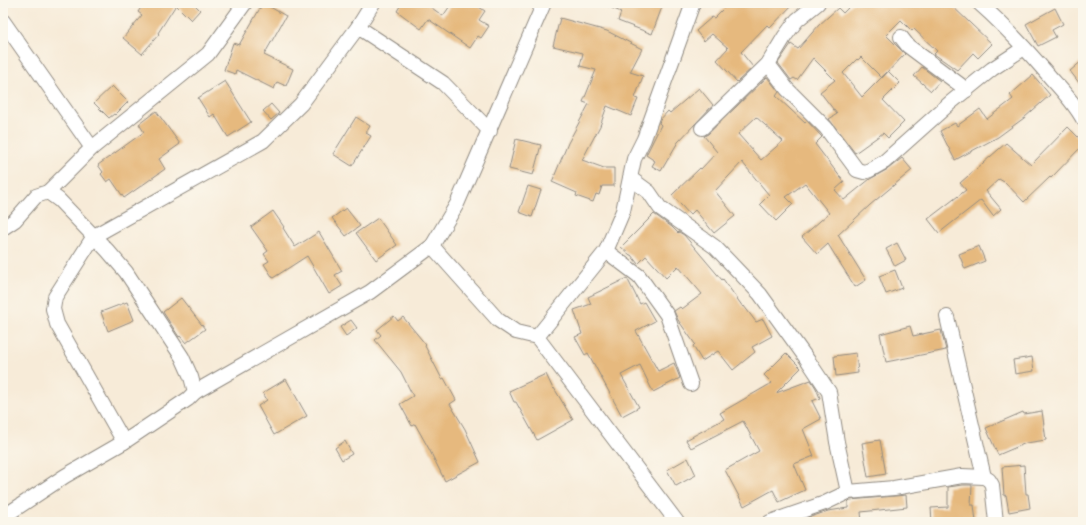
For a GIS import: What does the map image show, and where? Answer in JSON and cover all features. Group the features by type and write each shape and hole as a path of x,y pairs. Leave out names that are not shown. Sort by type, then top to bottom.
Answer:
{"street":[{"path":"3,228 15,220 36,196 48,192 92,148 208,54 245,3"},
{"path":"124,442 57,324 53,309 55,298 94,236 263,141 301,104 358,27 373,3"},
{"path":"3,517 65,476 124,442 188,399 195,392 370,292 432,246 457,204 490,131 544,3"},
{"path":"537,337 606,252 623,211 634,159 644,139 693,3"},
{"path":"702,128 768,64 785,36 797,20 818,3"},
{"path":"979,3 998,20 1024,48 1061,90 1083,119"},
{"path":"3,21 92,148"},
{"path":"358,27 443,83 490,131"},
{"path":"901,37 908,46 967,90"},
{"path":"768,64 787,89 826,128 857,170 864,172 884,162 927,123 992,69 1024,48"},
{"path":"630,178 649,192 660,208 715,247 760,294 809,362 829,392 836,442 848,492"},
{"path":"48,192 59,200 126,272 182,357 191,377 195,392"},
{"path":"432,246 498,320 516,332 537,337 677,522"},
{"path":"606,252 639,276 667,315 691,384"},
{"path":"947,317 984,477"},
{"path":"780,520 825,503 848,492 894,488 962,476 984,477 989,480 992,485 996,522"}],"building":[{"path":"144,3 193,3 200,10 191,20 176,5 158,33 159,34 142,54 123,38 142,15 138,12"},
{"path":"263,3 286,16 264,55 293,69 286,86 277,82 274,89 236,70 235,74 224,70 233,43 239,45"},
{"path":"402,3 425,3 443,16 452,3 473,3 485,11 479,20 489,26 481,38 478,36 470,48 428,19 421,29 397,11"},
{"path":"600,3 652,3 662,7 652,34 618,21 621,12"},
{"path":"729,3 794,3 770,28 767,25 741,52 753,67 737,82 717,60 728,48 712,34 704,41 696,31 712,17 714,18"},
{"path":"853,3 949,3 992,44 978,58 973,53 957,70 934,54 937,51 914,29 912,31 901,20 886,35 905,54 888,71 900,83 883,100 904,122 888,138 883,133 855,153 829,119 837,114 820,92 835,80 813,58 797,80 794,78 791,80 778,63 791,44 798,49 819,25 838,8 843,13","holes":["861,57 882,78 862,97 843,73"]},
{"path":"1055,8 1063,24 1052,30 1056,37 1038,46 1026,24"},
{"path":"560,18 607,31 642,49 630,72 643,76 635,98 638,99 631,116 607,106 600,126 582,160 604,168 614,168 614,186 602,186 599,195 596,194 593,202 576,196 577,193 552,182 568,143 589,104 583,102 596,70 580,66 583,53 553,46"},
{"path":"1083,60 1083,88 1070,71"},
{"path":"922,67 940,81 931,91 914,76"},
{"path":"1033,75 1050,95 1024,118 998,137 955,160 940,131 955,123 957,126 980,109 987,119 1013,99 1010,95"},
{"path":"767,77 779,92 776,96 805,123 807,121 822,137 815,144 844,182 835,190 844,200 870,179 888,169 902,158 912,170 870,205 838,235 866,280 855,287 828,244 817,254 802,237 829,213 805,183 786,197 793,204 776,221 760,204 769,195 742,162 715,191 735,216 714,233 695,210 690,215 672,195 700,168 701,169 717,152 704,136 708,134","holes":["756,117 783,141 761,160 738,134"]},
{"path":"225,81 251,122 228,137 214,114 210,117 198,98"},
{"path":"112,86 128,102 115,115 114,114 109,118 94,103"},
{"path":"699,88 713,105 678,142 661,171 652,166 655,161 646,155 661,125 659,123 660,120 668,111 670,113"},
{"path":"271,104 279,113 271,120 263,111"},
{"path":"156,111 180,144 159,159 165,169 124,198 111,179 107,182 101,174 103,172 98,165 144,132 139,124"},
{"path":"356,117 370,126 366,133 371,136 352,166 333,154"},
{"path":"1068,127 1083,142 1083,145 1051,178 1050,177 1024,202 1004,181 999,179 986,191 1001,209 993,216 981,200 939,233 928,219 966,190 960,183 1006,143 1031,165"},
{"path":"516,139 541,145 533,175 509,169"},
{"path":"528,186 541,190 532,217 519,212"},
{"path":"346,208 360,226 346,236 332,218"},
{"path":"273,211 295,247 319,232 342,271 335,275 342,286 329,294 307,256 273,278 264,264 269,261 264,254 268,251 251,227"},
{"path":"654,214 678,233 679,232 684,235 722,280 723,279 756,322 763,319 772,336 752,347 755,352 733,370 718,351 702,361 693,346 695,344 678,320 674,311 680,307 682,309 702,294 678,266 666,278 646,256 638,264 631,255 621,247"},
{"path":"378,218 397,245 376,260 356,233"},
{"path":"897,243 906,260 895,266 886,249"},
{"path":"979,246 985,261 965,269 959,254"},
{"path":"895,270 902,288 886,294 879,276"},
{"path":"627,278 640,304 644,302 655,321 636,331 658,371 674,363 680,378 653,392 640,365 621,375 639,407 622,416 588,353 585,355 575,337 582,334 574,310 591,304 588,297"},
{"path":"181,298 205,329 186,343 180,336 179,337 163,312"},
{"path":"127,302 134,320 108,331 101,312"},
{"path":"394,316 398,321 403,317 426,345 425,346 442,379 444,378 456,400 450,404 465,429 480,462 445,481 415,424 412,426 400,404 413,396 401,372 375,340 381,335 377,330"},
{"path":"351,320 357,328 346,336 340,327"},
{"path":"910,326 913,336 941,330 946,350 886,362 880,334"},
{"path":"786,353 801,368 776,393 811,380 820,398 812,401 821,419 803,429 814,456 794,464 805,490 779,502 773,490 744,506 725,470 759,451 743,421 691,448 686,440 724,419 720,413 772,383 764,375"},
{"path":"856,353 858,373 836,376 834,356"},
{"path":"1032,357 1034,371 1015,374 1013,360"},
{"path":"546,374 553,389 554,388 573,420 537,440 509,391"},
{"path":"286,379 307,416 274,435 258,406 267,400 263,393"},
{"path":"1042,411 1046,440 1026,443 998,455 986,428 1023,412 1024,414"},
{"path":"880,440 886,474 868,477 862,443"},
{"path":"345,441 352,454 342,460 335,448"},
{"path":"688,458 696,475 676,486 667,470"},
{"path":"1024,465 1026,494 1028,494 1030,508 1009,512 1006,495 1004,496 1002,467"},
{"path":"972,485 971,505 974,505 976,522 932,522 931,508 948,507 948,487"},
{"path":"906,495 907,507 861,512 862,522 796,522 828,511 848,508 848,502 850,500"}]}
